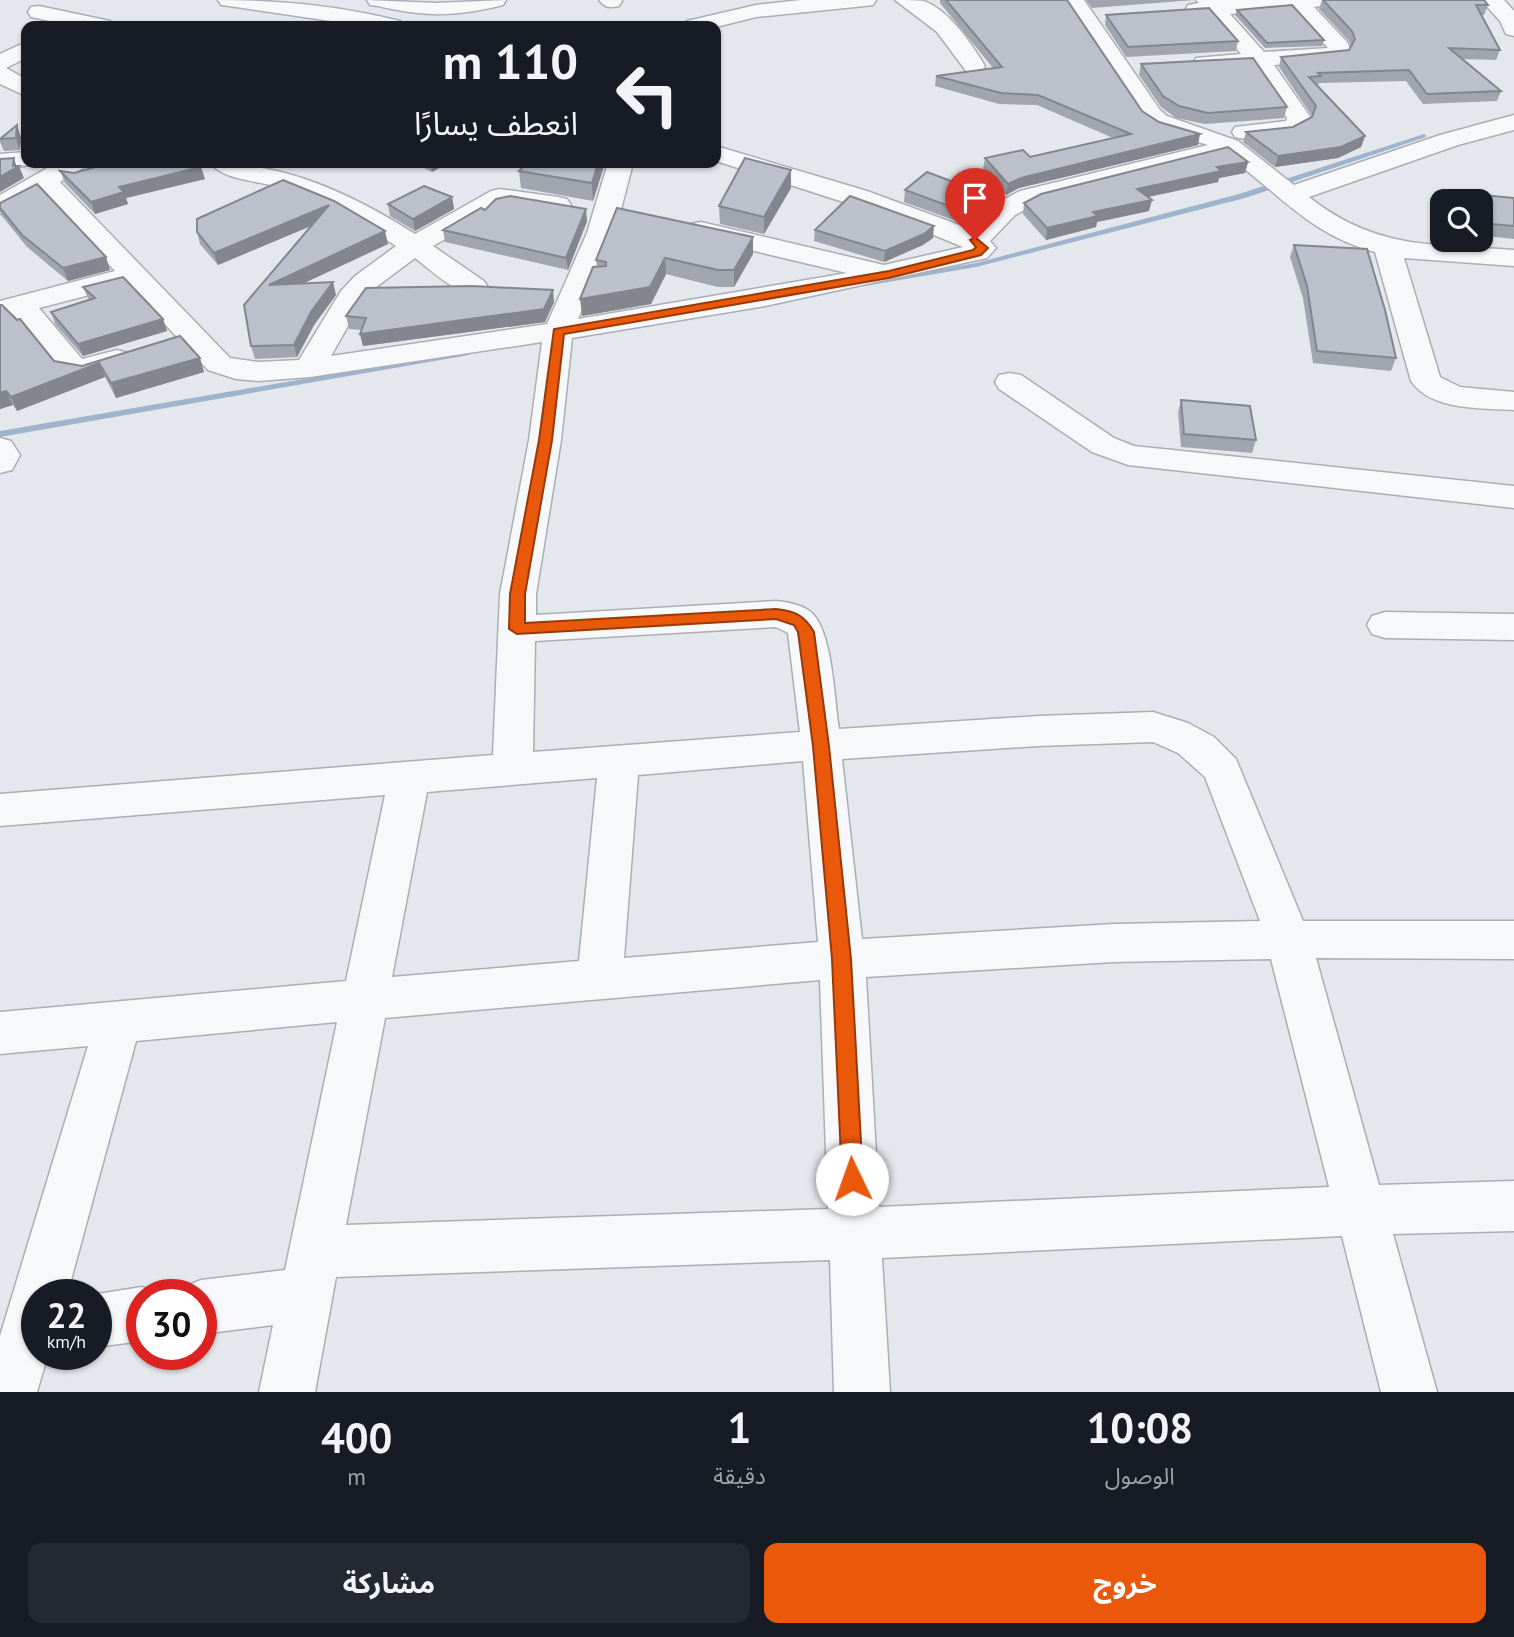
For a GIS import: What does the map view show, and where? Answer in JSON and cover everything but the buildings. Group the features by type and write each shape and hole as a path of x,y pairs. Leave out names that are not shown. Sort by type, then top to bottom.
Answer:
{"street":[{"path":"229,0 370,21"},
{"path":"378,0 424,11 495,0"},
{"path":"709,21 747,7 865,0"},
{"path":"908,1 942,0"},
{"path":"1492,0 1510,19 1514,29"},
{"path":"908,1 954,36 974,66"},
{"path":"1176,11 1210,4 1305,1 1336,42 1339,51 1327,56 1182,64"},
{"path":"1198,135 1290,128 1297,125 1299,118 1259,60 1210,4"},
{"path":"1079,9 1111,16"},
{"path":"1079,9 1158,121 1230,146 1290,195 1347,234 1387,246 1514,258"},
{"path":"34,13 76,21"},
{"path":"0,63 21,52"},
{"path":"1118,67 1144,66"},
{"path":"0,74 21,86"},
{"path":"1290,195 1459,137 1514,122"},
{"path":"975,240 1006,209 1022,200 1230,146"},
{"path":"10,307 72,367 87,369 168,343 227,368 263,371 558,332 889,274 977,252 982,248 975,240 763,165 721,154"},
{"path":"0,162 21,166"},
{"path":"235,168 249,174 301,185 330,197 486,288 358,290"},
{"path":"513,769 518,594 545,440 558,332 560,291 616,212 620,168"},
{"path":"0,206 35,169 134,275 168,343"},
{"path":"310,366 341,311 358,290 415,245 500,197 616,212"},
{"path":"674,224 889,274"},
{"path":"1387,246 1426,381 1435,388 1458,395 1514,401"},
{"path":"10,307 134,275"},
{"path":"1010,382 1104,445 1128,455 1200,465 1514,496"},
{"path":"0,449 4,455 0,463"},
{"path":"517,629 789,615 800,621 806,632 821,746 842,959 862,1392"},
{"path":"1385,625 1514,627"},
{"path":"0,810 1038,731 1153,727 1191,740 1210,755 1222,770 1289,940 1409,1392"},
{"path":"600,979 620,761"},
{"path":"287,1392 409,778"},
{"path":"0,1033 842,959 1114,943 1514,940"},
{"path":"41,1279 117,1022"},
{"path":"217,1302 310,1273 855,1234 1361,1210 1514,1206"},
{"path":"9,1392 21,1348"}],"waterway":[{"path":"865,284 976,265 1242,196 1424,136"},
{"path":"0,434 466,353"}],"route":[{"path":"852,1179 842,959 821,746 806,632 800,621 789,615 776,614 517,629 518,594 545,440 558,332 889,274 977,252 982,248 975,240"}]}
